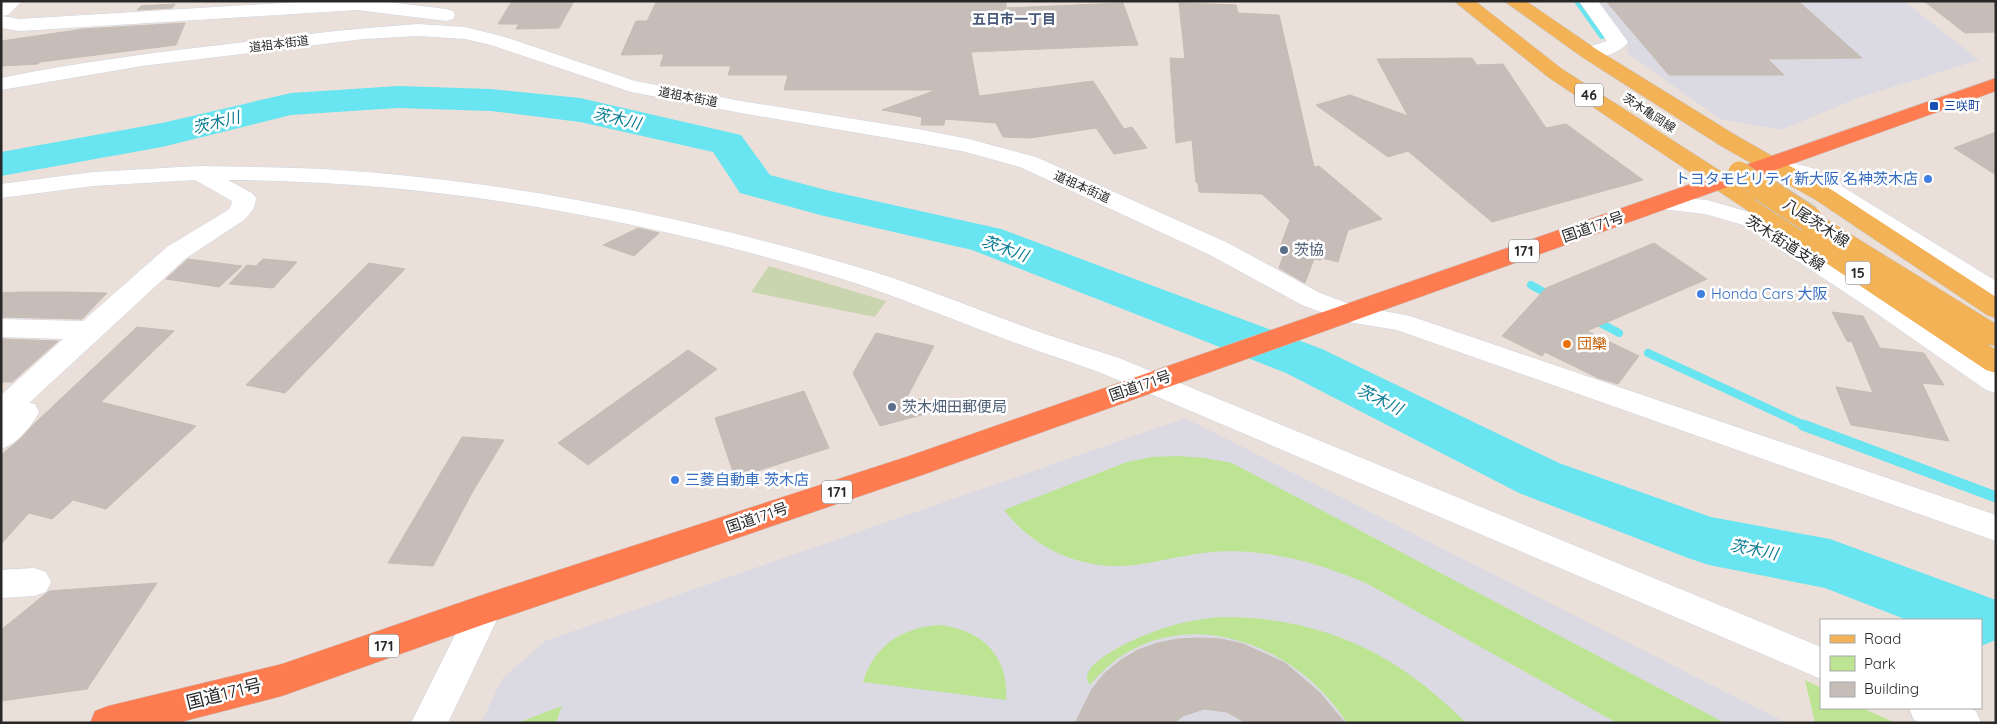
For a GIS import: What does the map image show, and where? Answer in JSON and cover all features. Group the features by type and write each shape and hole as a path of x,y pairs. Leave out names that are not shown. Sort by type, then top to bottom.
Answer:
{"highway":[{"name":"国道171号","path":"188,723 282,680 485,609 918,465 1996,84"},
{"name":"国道171号","path":"108,723 282,680"}],"main road":[{"name":"46","path":"1463,1 1555,73 1729,177"},
{"name":"茨木亀岡線","path":"1486,1 1530,34 1675,129 1729,177"},
{"name":"46","path":"1513,1 1589,53 1769,164"},
{"path":"1769,164 1824,195 1996,309"},
{"name":"八尾茨木線","path":"1729,177 1809,218 1996,337"},
{"name":"15","path":"1729,177 1996,363"}],"street":[{"path":"1,11 13,1"},
{"path":"1588,1 1618,42 1611,47 1589,53"},
{"path":"1,22 20,25 129,20 358,3 441,14 497,28 604,62 612,68 610,79"},
{"name":"道祖本街道","path":"1,84 142,60 364,33 418,30 465,34 498,41 631,86 741,108 969,146 1028,162 1220,249 1339,316 1401,322 1996,528"},
{"path":"1769,164 1804,173 1996,293"},
{"path":"1,191 108,178 197,173 256,172 353,177 483,192 685,229 785,254 881,283 1010,332 1110,365 1820,663"},
{"path":"1,412 89,330 176,253 236,215 243,207 244,198 197,173"},
{"name":"茨木街道支線","path":"1661,203 1707,207 1751,220 1882,305 1996,383"},
{"path":"1,328 89,330"},
{"path":"1,412 25,412 1,438"},
{"path":"1,584 34,582"},
{"path":"429,723 485,609"},
{"path":"1929,709 1963,723"}],"shaded area":[{"path":"1593,1 1904,1 1979,60 1858,98 1781,130 1720,119 1627,53 1628,45"},
{"path":"1185,418 1787,723 481,723 502,679 545,641"}],"green space":[{"path":"769,266 886,301 875,317 751,292"},
{"path":"1178,456 1232,463 1725,723 1617,723 1366,583 1317,565 1267,554 1220,551 1135,565 1097,565 1062,555 1046,547 1016,524 1004,510 1127,462 1152,457"},
{"path":"1221,617 1257,619 1292,624 1324,632 1355,643 1384,658 1412,676 1466,723 1347,723 1323,692 1294,667 1261,649 1225,637 1189,634 1153,641 1120,657 1090,685 1087,676 1092,667 1115,649 1174,625 1194,620"},
{"path":"941,625 969,633 990,648 998,659 1003,671 1006,684 1006,700 863,682 874,658 892,640 914,630"},
{"path":"1805,680 1820,688 1820,709 1864,709 1896,723 1815,723"},
{"path":"562,706 556,723 517,723"}],"building":[{"path":"512,1 574,1 559,28 516,29 519,24 498,24"},
{"path":"657,1 1006,1 1006,8 1123,3 1138,45 971,52 979,96 1093,81 1124,129 1132,127 1147,148 1114,154 1096,128 1030,138 1003,137 996,123 945,119 944,125 921,125 922,117 882,110 936,90 784,90 788,75 728,75 731,66 660,66 664,54 621,55 636,21 647,21"},
{"path":"1606,1 1798,1 1862,58 1768,59 1784,75 1669,75"},
{"path":"1924,1 1996,1 1996,32 1965,33"},
{"path":"1179,3 1236,5 1238,13 1279,15 1314,167 1319,166 1382,219 1348,230 1338,262 1322,258 1321,260 1314,259 1305,283 1279,268 1285,251 1279,250 1290,220 1262,194 1199,192 1198,183 1196,182 1192,140 1176,143 1170,58 1185,59"},
{"path":"175,4 172,8 137,10 141,6"},
{"path":"185,23 176,45 40,62 38,64 1,66 1,41 84,29"},
{"path":"1472,58 1477,65 1503,64 1546,128 1566,124 1643,180 1492,222 1408,151 1388,157 1316,105 1350,95 1408,116 1377,59"},
{"path":"1996,132 1996,175 1954,148"},
{"path":"638,228 659,233 634,256 603,245"},
{"path":"1654,243 1707,279 1587,331 1639,356 1618,384 1598,378 1545,352 1542,356 1502,336 1546,288"},
{"path":"188,259 242,266 219,287 166,279"},
{"path":"263,259 297,262 273,288 229,284 247,265 256,266"},
{"path":"369,263 405,269 285,393 246,385"},
{"path":"1,293 107,293 82,319 1,317"},
{"path":"1832,312 1863,316 1880,348 1924,353 1944,385 1922,383 1949,441 1851,425 1836,387 1873,393 1852,342 1847,341"},
{"path":"137,327 174,331 101,402 196,426 106,509 73,500 52,519 29,513 1,544 1,455"},
{"path":"876,333 934,346 907,397 956,406 880,426 853,373"},
{"path":"1,339 58,341 12,382 1,382"},
{"path":"688,350 717,369 588,465 558,443"},
{"path":"804,391 829,448 735,478 715,418"},
{"path":"462,437 504,440 473,491 433,566 388,563"},
{"path":"157,583 87,689 1,701 1,630 49,591"},
{"path":"1178,639 1221,639 1243,644 1285,663 1320,693 1345,723 1246,723 1227,712 1204,709 1183,716 1174,723 1075,723 1092,689 1105,673 1121,660 1138,650 1158,643"}],"waterway":[{"path":"1577,1 1602,36"},
{"name":"茨木川","path":"1,164 162,135 291,104 398,97 491,100 580,110 727,143 755,184 820,202 985,239 1304,361 1539,478 1709,541 1830,564 1974,619"},
{"path":"1531,285 1553,297"},
{"path":"1593,319 1619,333"},
{"path":"1648,353 1806,426"},
{"path":"1803,425 1996,497"}],"place":[{"name":"三咲町","path":"1934,106"},
{"name":"トヨタモビリティ新大阪 名神茨木店","path":"1928,179"},
{"name":"茨協","path":"1284,250"},
{"name":"Honda Cars 大阪","path":"1701,294"},
{"name":"団欒","path":"1567,344"},
{"name":"茨木畑田郵便局","path":"892,407"},
{"name":"三菱自動車 茨木店","path":"675,480"}],"district":[{"name":"五日市一丁目","path":"1014,19"}]}
